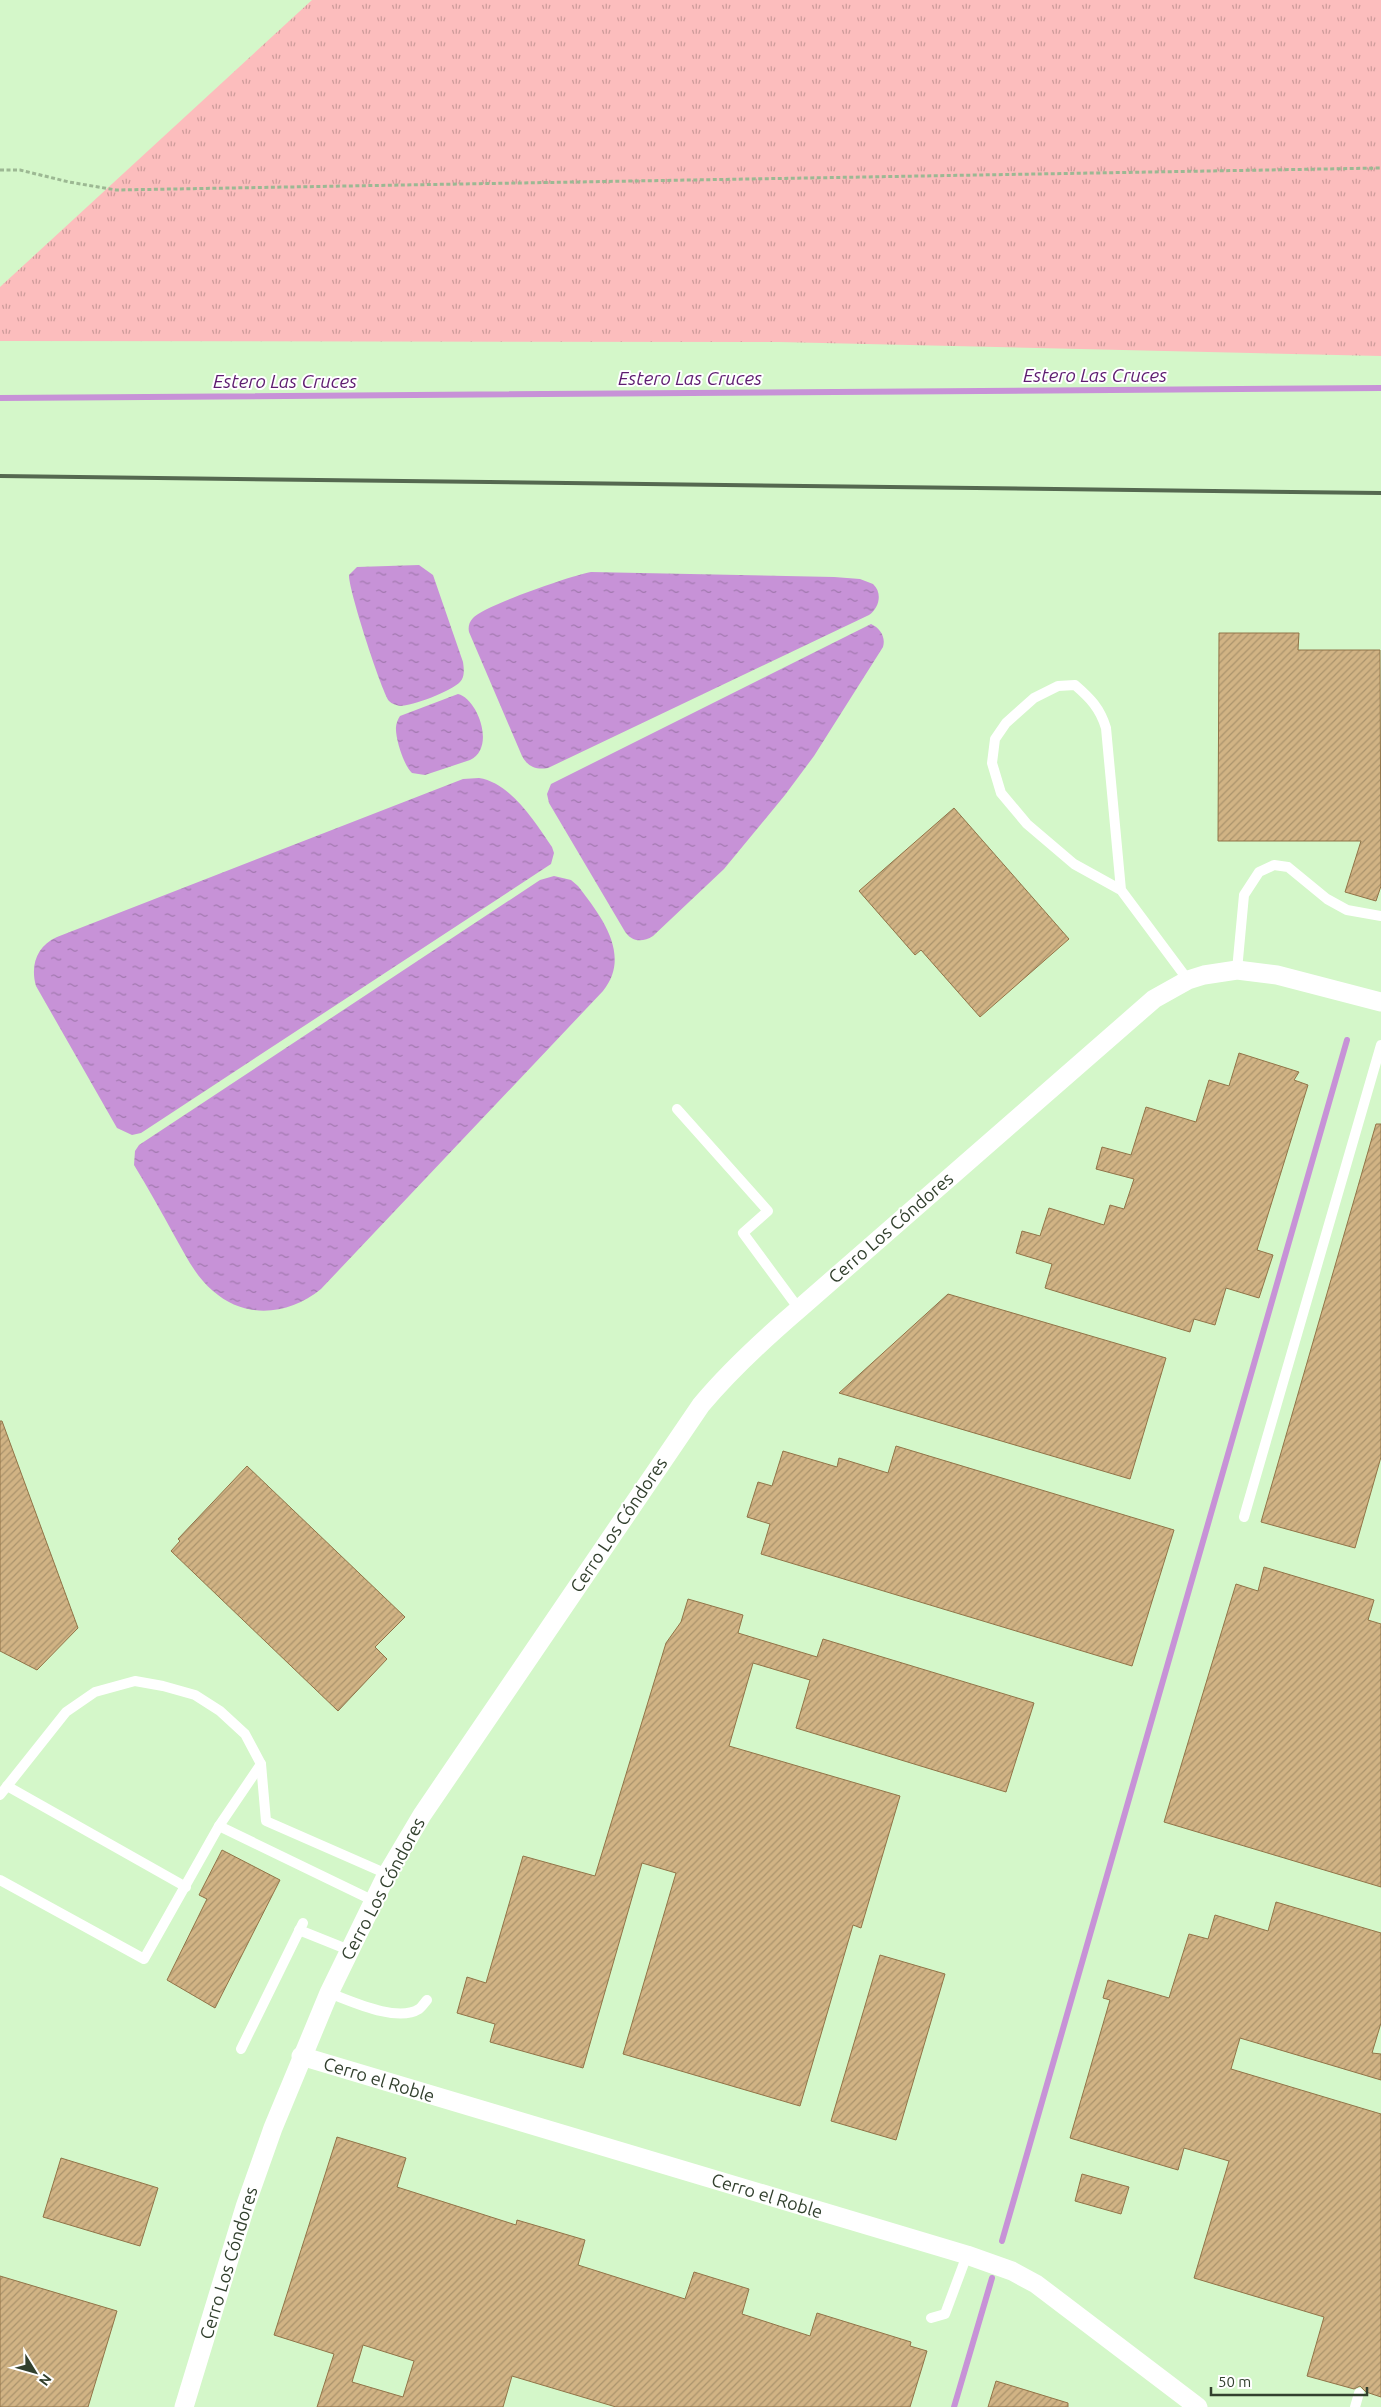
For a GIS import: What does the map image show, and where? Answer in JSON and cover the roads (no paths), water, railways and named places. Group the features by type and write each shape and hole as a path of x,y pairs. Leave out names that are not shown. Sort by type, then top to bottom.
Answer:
{"street":[{"name":"Cerro Los Cóndores","path":"184,2407 245,2207 301,2056 349,1950 387,1874 428,1806 701,1405 733,1369 799,1309 1154,999 1188,980 1204,974 1237,970 1277,975 1381,1002"},
{"name":"Cerro el Roble","path":"301,2056 967,2255 1012,2271 1036,2284 1198,2407"}],"lane":[{"path":"1121,890 1106,728 1102,713 1094,701 1075,685 1058,686 1034,698 1006,723 995,740 992,763 1001,794 1027,824 1074,864 1121,890 1188,980"},
{"path":"1237,970 1244,895 1259,872 1274,865 1288,867 1327,899 1347,910 1381,916"},
{"path":"1244,1518 1381,1045"},
{"path":"677,1109 768,1211 743,1233 799,1309"},
{"path":"0,1795 66,1712 95,1692 135,1681 163,1686 195,1696 220,1711 245,1734 261,1764 266,1821 387,1874"},
{"path":"0,1880 144,1958 219,1826 261,1764"},
{"path":"7,1786 186,1887"},
{"path":"219,1826 374,1901"},
{"path":"241,2049 301,1926 349,1950"},
{"path":"330,1993 378,2011 403,2013 419,2009 427,2000"},
{"path":"931,2318 945,2314 967,2255"},
{"path":"1355,2407 1359,2393"}],"water":[{"path":"419,565 433,575 463,662 464,670 462,680 449,690 422,701 400,706 389,701 379,678 359,618 349,575 357,567"},
{"path":"591,572 860,579 873,584 878,592 879,600 869,615 548,768 536,768 527,763 522,756 469,632 469,625 473,618 493,606 548,585"},
{"path":"871,624 881,633 884,640 883,647 814,756 785,795 724,869 653,936 645,940 637,940 630,937 624,930 549,803 547,794 551,784"},
{"path":"458,694 472,705 481,724 482,745 478,754 470,760 425,775 412,773 403,758 397,738 396,726 399,717"},
{"path":"479,778 491,781 502,787 521,805 552,847 554,853 551,864 141,1133 132,1135 117,1128 36,986 34,978 35,964 44,946 57,937 463,779"},
{"path":"554,876 571,880 578,886 596,910 610,936 615,964 611,977 603,991 321,1289 309,1298 295,1304 267,1311 239,1307 213,1291 201,1279 191,1264 134,1165 135,1151 139,1145 540,880"}],"waterway":[{"name":"Estero Las Cruces","path":"0,398 1381,388"},
{"path":"1002,2241 1347,1040"},
{"path":"954,2407 992,2278"}],"railway":[{"path":"0,476 1381,493"}]}
